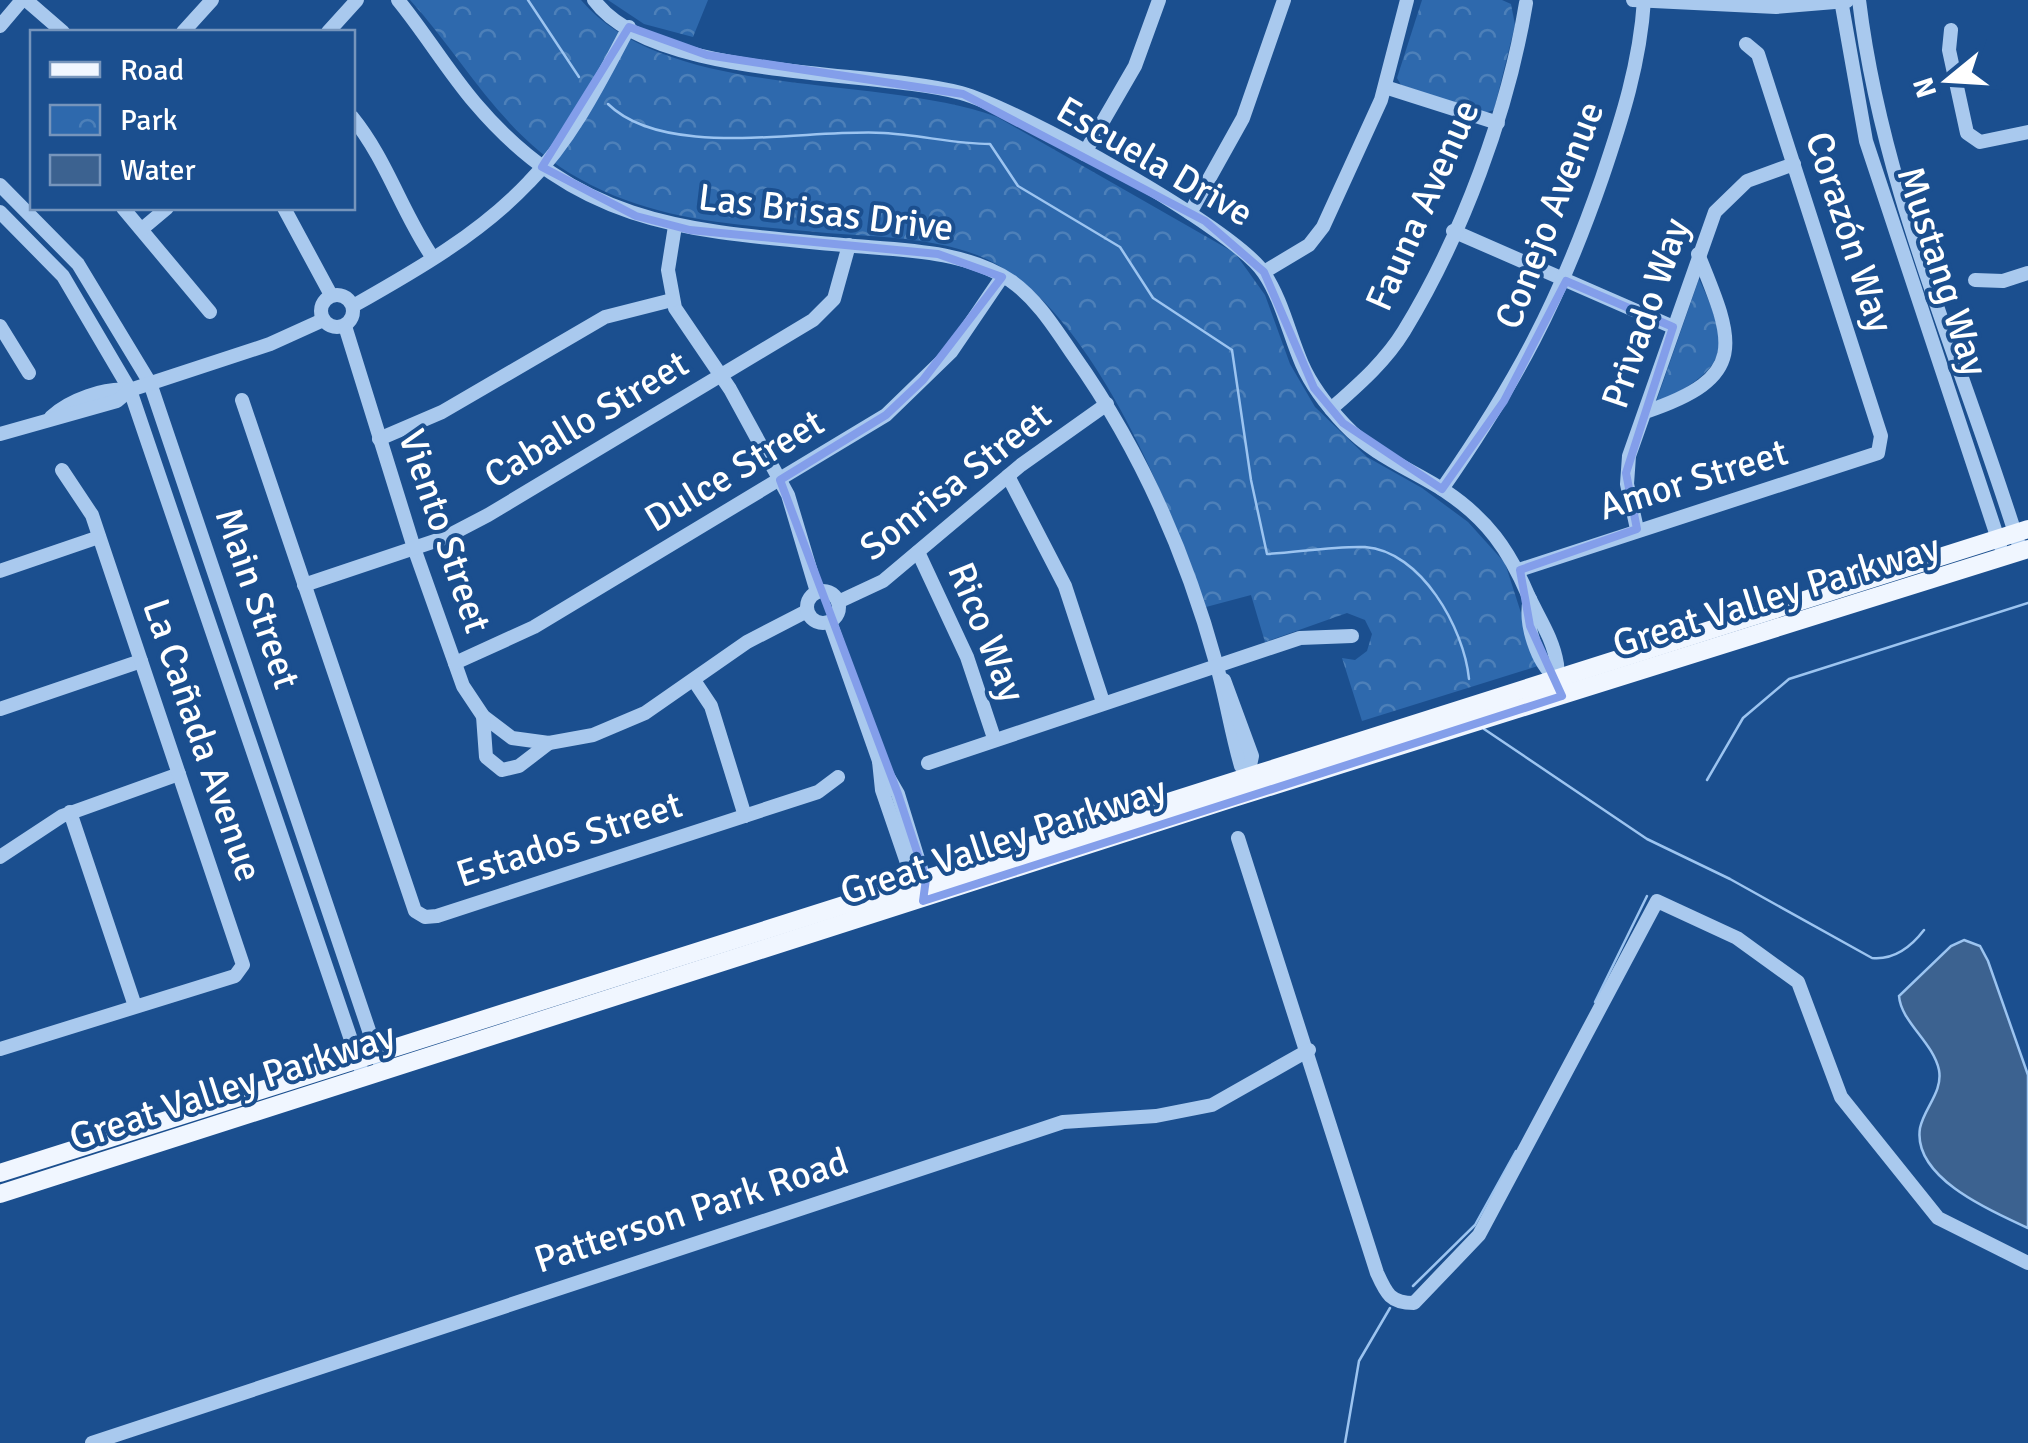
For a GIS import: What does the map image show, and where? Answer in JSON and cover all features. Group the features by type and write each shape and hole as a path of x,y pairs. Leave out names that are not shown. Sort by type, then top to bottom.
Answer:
{"main road":[{"name":"Great Valley Parkway","path":"0,1194 1234,798 2014,533"},
{"name":"Great Valley Parkway","path":"0,1172 1248,775 2017,553"},
{"path":"1234,798 1248,775"}],"street":[{"path":"0,26 24,0 61,30"},
{"path":"184,30 212,0"},
{"path":"330,30 357,0"},
{"name":"Las Brisas Drive","path":"398,0 477,106 542,167 636,216 675,226 938,254 1002,277 1045,315 1107,404 1153,490 1183,560 1217,666 1252,756 1248,775"},
{"name":"Escuela Drive","path":"594,0 610,17 629,27 707,55 963,94 1084,154 1228,236 1264,272 1303,366 1331,409 1360,440 1442,489 1491,529 1519,570 1548,635 1559,687"},
{"path":"1084,154 1134,66 1159,0"},
{"path":"1190,213 1243,118 1284,0"},
{"path":"1264,272 1308,245 1323,227 1385,87 1407,0"},
{"path":"1634,0 1776,7 1860,0"},
{"path":"1726,4 1742,0"},
{"name":"Mustang Way","path":"1860,0 1882,132 2014,533 2017,553"},
{"name":"Fauna Avenue","path":"1331,409 1379,364 1405,330 1453,231 1498,123 1516,65 1528,1"},
{"name":"Conejo Avenue","path":"1442,489 1504,401 1566,281 1627,105 1644,1"},
{"name":"Mustang Way","path":"1841,1 1866,140 2014,533"},
{"path":"353,306 434,258 503,208 568,134 629,27"},
{"path":"1950,30 1949,50 1971,138 1988,142 2028,132"},
{"name":"Corazón Way","path":"1746,44 1758,54 1881,436 1880,445"},
{"path":"1385,87 1498,123"},
{"path":"355,122 380,157 402,208 434,258"},
{"name":"Privado Way","path":"1637,530 1626,473 1698,254 1724,198 1760,174 1794,164"},
{"name":"Main Street","path":"0,185 78,264 150,383 383,1072"},
{"path":"125,210 210,312"},
{"path":"142,230 165,210"},
{"path":"285,210 332,296"},
{"name":"Main Street","path":"0,212 63,276 106,342 130,390 364,1078"},
{"path":"675,226 668,270 672,300 681,322 721,376 780,480 801,529 817,592"},
{"path":"1453,231 1674,327"},
{"name":"Caballo Street","path":"304,585 414,548 488,515 721,376 825,308 838,290 849,245"},
{"path":"1645,412 1691,396 1710,383 1723,360 1723,321 1698,254"},
{"path":"1976,280 2003,281 2028,273"},
{"name":"Dulce Street","path":"455,663 534,627 874,423 951,352 1002,277"},
{"path":"332,296 344,296 353,306 353,316 345,326 331,326 323,320 322,306 332,296"},
{"path":"379,440 442,412 605,317 672,300"},
{"path":"0,434 50,417 68,418 121,399 130,390 270,344 323,320"},
{"path":"0,326 29,373"},
{"name":"Viento Street","path":"345,326 414,548 472,704 512,738 549,743"},
{"path":"242,400 304,585"},
{"name":"Sonrisa Street","path":"838,602 883,581 1008,476 1107,404"},
{"name":"Amor Street","path":"1519,570 1870,458 1880,445"},
{"name":"La Cañada Avenue","path":"62,470 83,497 100,537 243,965 235,976 136,1006"},
{"path":"1008,476 1065,586 1103,702"},
{"path":"0,571 100,537"},
{"name":"Rico Way","path":"918,552 967,657 994,738"},
{"name":"Estados Street","path":"304,585 415,912 425,918 818,792 838,777"},
{"path":"817,592 831,593 838,602 837,616 830,622 816,622 807,611 808,599 817,592"},
{"path":"483,716 486,756 502,770 520,766 549,743 593,735 645,712 695,682 747,642 807,611"},
{"path":"830,622 879,761 893,782 923,900"},
{"path":"928,763 1300,638 1352,636"},
{"path":"0,709 141,661"},
{"path":"695,682 710,706 744,816"},
{"path":"0,857 38,828 70,812 179,774"},
{"path":"0,1049 136,1006 70,812"},
{"path":"1238,838 1387,1296 1414,1303 1479,1235 1657,901 1737,938 1798,982 1841,1097 1938,1218 2028,1263"},
{"name":"Patterson Park Road","path":"92,1443 128,1436 1063,1122 1156,1116 1212,1104 1308,1050"}],"highlighted area":[{"path":"629,27 707,55 963,94 1205,221 1264,272 1314,388 1343,423 1442,489 1504,401 1566,281 1673,327 1626,473 1637,529 1520,570 1530,626 1562,696 923,901 926,879 898,794 780,480 886,415 923,380 1002,277 938,254 690,230 636,216 542,167"}],"green space":[{"path":"410,0 581,0 619,33 666,55 719,70 894,94 997,117 1235,253 1265,295 1290,364 1315,407 1367,457 1422,488 1468,522 1505,563 1538,666 1362,721 1342,658 1355,660 1367,651 1372,634 1365,620 1347,613 1265,642 1251,595 1206,607 1170,513 1119,407 1089,357 1055,313 1017,278 957,248 893,238 718,222 662,211 607,192 553,162 529,142 487,97"},
{"path":"608,0 708,0 693,37 644,24"},
{"path":"1422,0 1502,0 1511,4 1515,25 1494,110 1484,113 1401,85 1397,78"},
{"path":"1699,279 1717,326 1716,357 1696,380 1655,405"}],"water":[{"path":"1964,940 1980,946 1988,961 2028,1075 2028,1228 1958,1191 1941,1177 1921,1146 1920,1128 1936,1093 1939,1070 1905,1015 1899,996 1951,946"}],"waterway":[{"path":"528,0 579,77"},
{"path":"608,104 633,121 665,132 701,137 884,133 990,144 1018,186 1120,247 1153,298 1232,350 1251,480 1267,554 1365,547 1404,562 1421,577 1449,616 1459,637 1469,679"},
{"path":"1707,780 1743,718 1789,679 2028,603"},
{"path":"1484,729 1647,839 1730,879 1872,958 1901,951 1924,930"},
{"path":"1595,1002 1647,896"},
{"path":"1413,1286 1475,1225 1516,1151"},
{"path":"1345,1443 1359,1361 1390,1308"}]}
